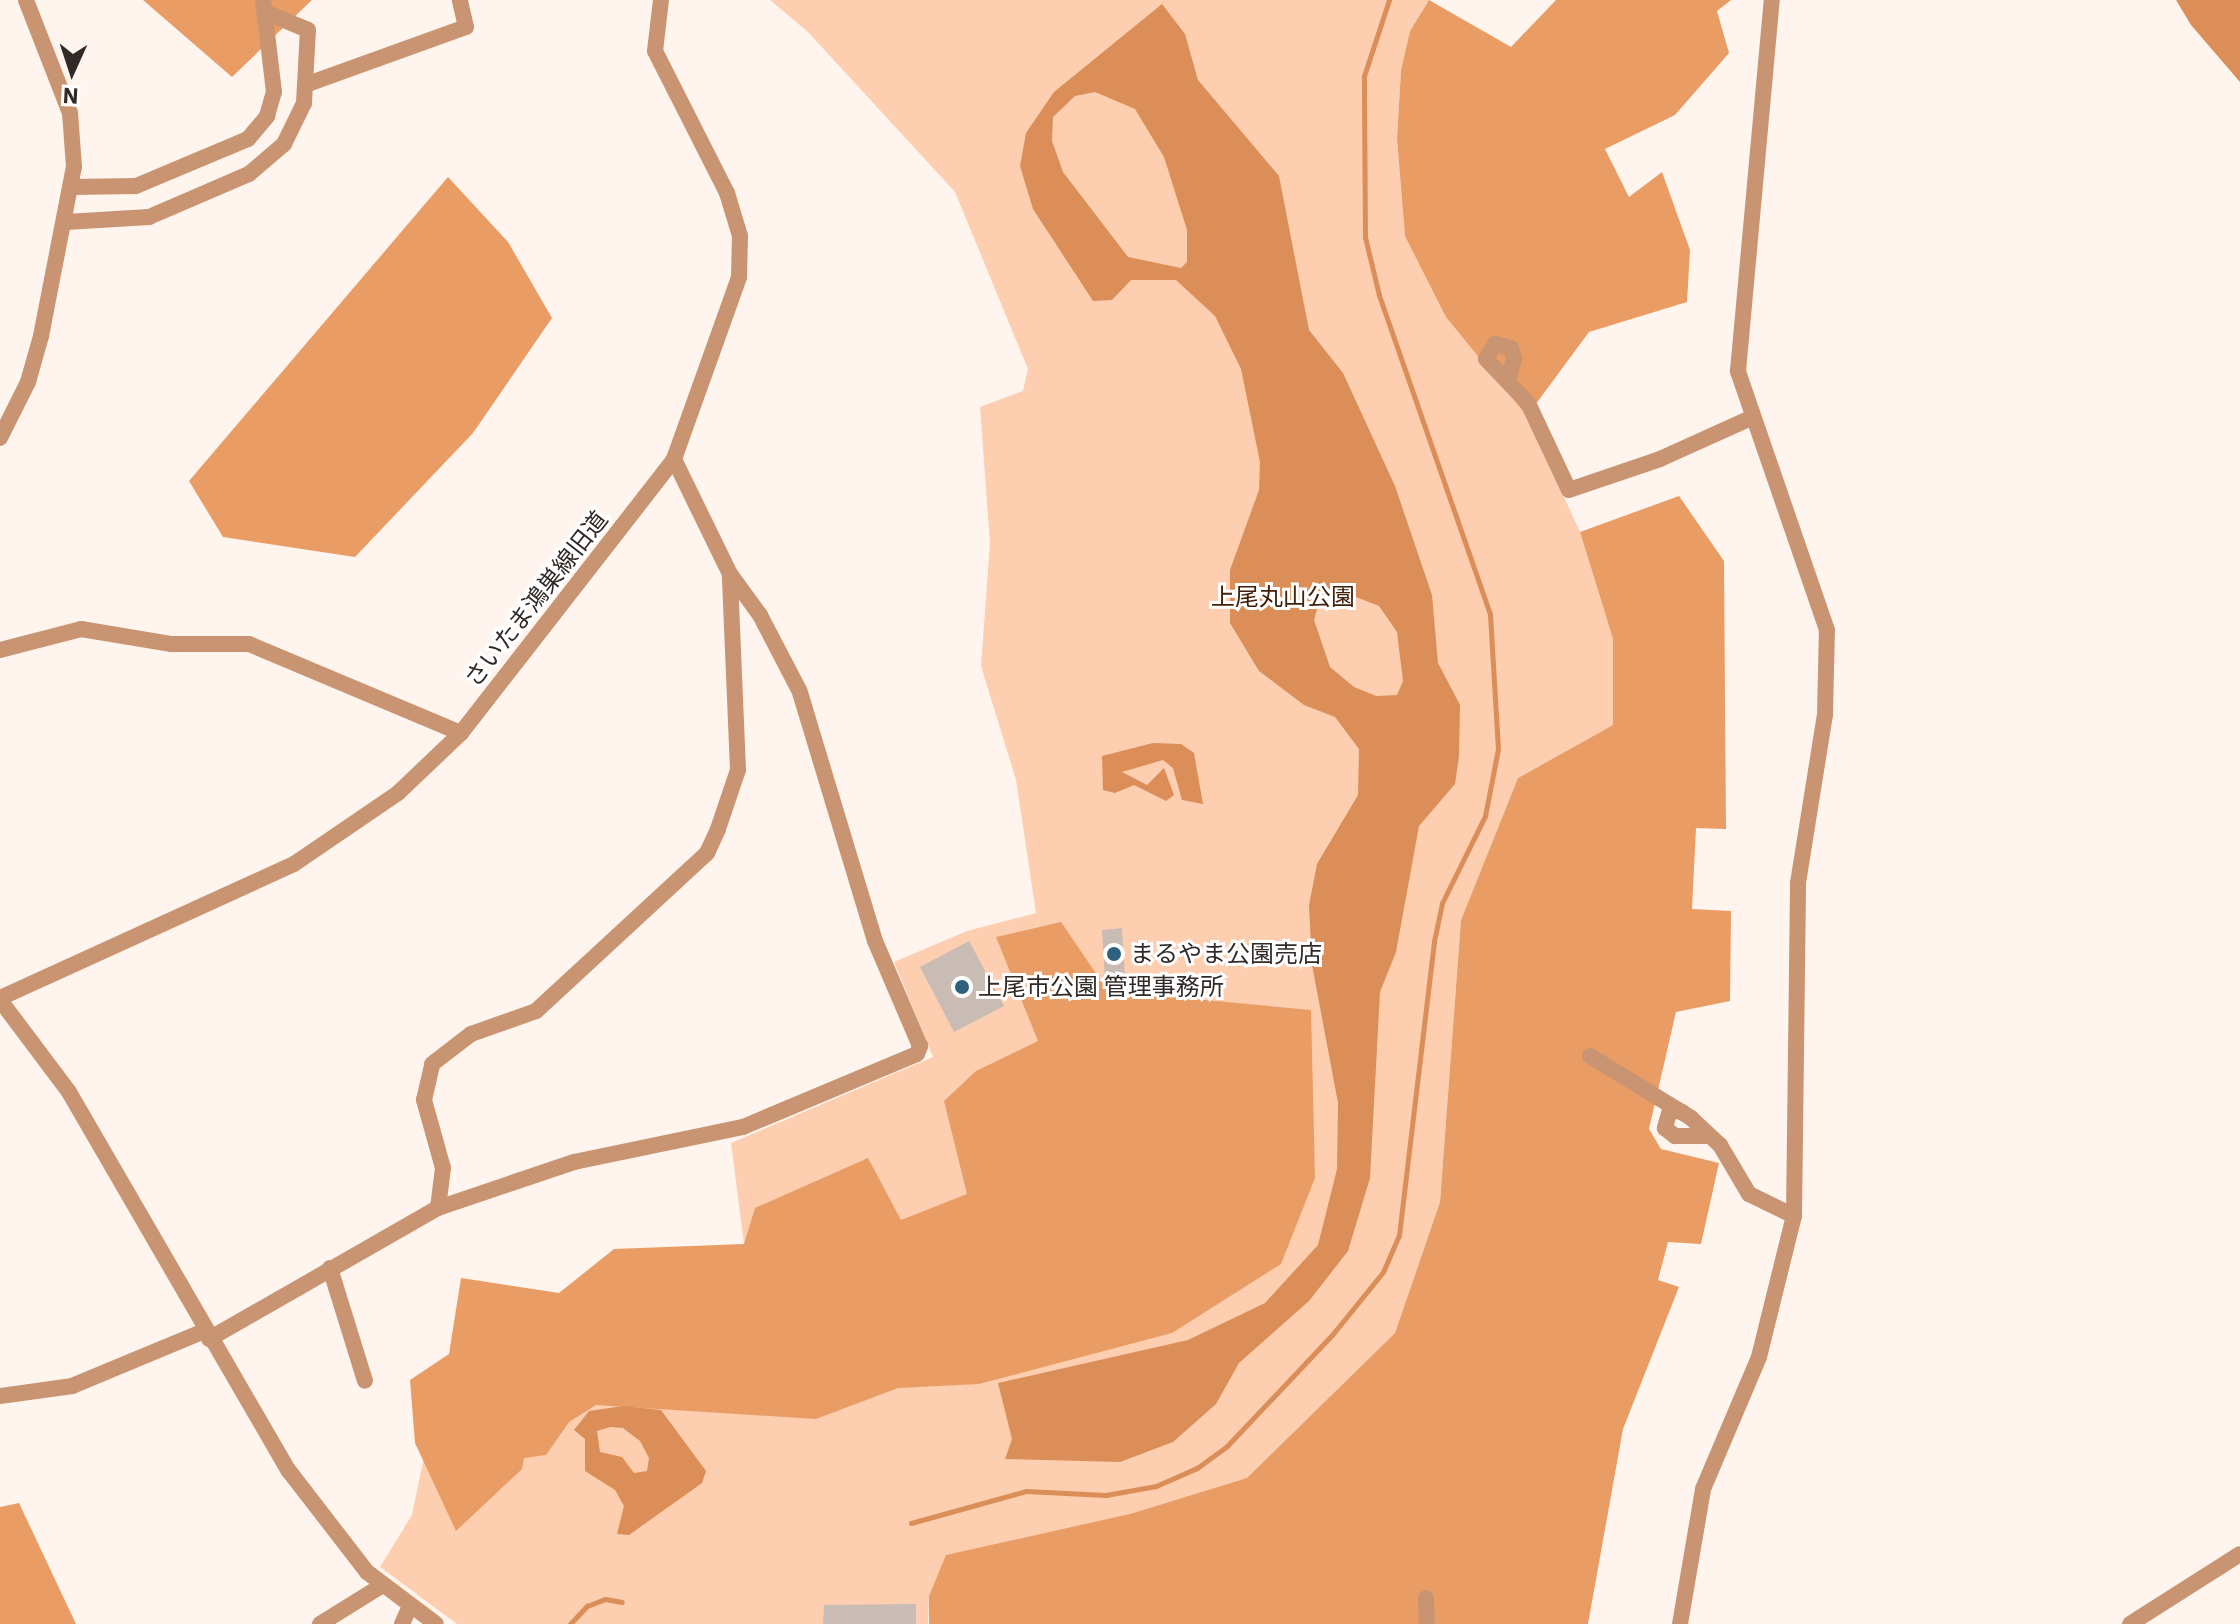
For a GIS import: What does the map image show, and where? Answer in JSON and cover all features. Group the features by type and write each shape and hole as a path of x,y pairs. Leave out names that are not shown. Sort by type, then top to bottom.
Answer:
{"street":[{"path":"0,438 28,382 72,187 70,113 26,0"},
{"path":"305,85 466,27 460,0"},
{"name":"さいたま鴻巣線旧道","path":"0,999 294,864 398,793 461,733 674,459 739,277 740,236 727,193 655,51 661,0"},
{"path":"1680,1624 1703,1489 1759,1357 1794,1216 1798,883 1821,762 1827,630 1751,418 1738,371 1738,322 1772,49 1772,0"},
{"path":"72,187 136,186 248,139 267,116 274,92 264,6"},
{"path":"66,222 130,222 249,174 299,124 308,30 264,6"},
{"path":"1508,381 1528,403 1569,490 1660,459 1751,418"},
{"path":"0,1396 72,1386 206,1335 438,1208 545,1169 743,1127 917,1054 920,1046 875,941 799,690 760,615 730,574 674,459"},
{"path":"438,1208 443,1168 424,1100 432,1064 471,1034 536,1011 707,853 738,770 730,574"},
{"path":"0,650 81,629 172,644 249,644 461,733"},
{"path":"0,999 69,1092 269,1441 336,1536 406,1616 436,1624"},
{"path":"1590,1056 1682,1112 1720,1145 1749,1194 1794,1216"},
{"path":"1682,1112 1664,1115 1665,1128 1675,1136 1707,1136"},
{"path":"330,1268 365,1381"},
{"path":"2130,1624 2240,1554"},
{"path":"320,1624 381,1586"},
{"path":"1426,1598 1427,1624"}],"green space":[{"name":"上尾丸山公園","path":"770,0 1429,0 1410,31 1401,70 1397,139 1405,236 1522,405 1580,532 1613,639 1613,725 1518,778 1461,920 1440,1202 1395,1333 1248,1478 1124,1516 929,1596 928,1624 457,1624 380,1567 412,1515 425,1452 744,1244 731,1143 933,1057 894,962 967,931 1036,913 1016,780 981,666 990,543 980,407 1023,391 1028,369 955,192 808,32"}],"shaded area":[{"path":"143,0 312,0 232,77"},
{"path":"1429,0 1511,47 1556,0 1731,0 1717,11 1729,53 1675,115 1605,149 1629,197 1662,172 1690,250 1687,302 1589,332 1527,416 1446,317 1405,236 1397,139 1401,70 1410,31"},
{"path":"2176,0 2240,0 2240,82 2191,25"},
{"path":"1162,4 1185,34 1198,80 1279,176 1309,330 1343,373 1395,486 1432,595 1438,663 1460,705 1455,784 1419,826 1396,952 1380,992 1370,1178 1348,1251 1309,1301 1239,1363 1216,1404 1173,1442 1120,1462 1005,1459 1012,1439 998,1383 1188,1340 1265,1303 1318,1245 1337,1169 1338,1103 1312,965 1309,905 1317,864 1358,795 1359,749 1335,717 1304,705 1259,671 1230,623 1230,570 1259,490 1260,462 1241,369 1215,316 1176,280 1131,280 1112,300 1093,301 1033,209 1020,166 1026,133 1054,92","holes":["1095,92 1135,109 1164,157 1187,230 1187,262 1181,268 1128,257 1063,172 1052,141 1053,117 1075,96","1346,593 1379,606 1397,632 1403,681 1397,695 1376,696 1354,687 1330,667 1314,620 1319,602"]},
{"path":"448,177 508,242 552,318 473,433 355,557 223,537 189,481"},
{"path":"1679,496 1724,561 1726,829 1696,828 1692,909 1731,911 1730,1001 1676,1012 1649,1129 1661,1149 1719,1163 1701,1244 1668,1242 1658,1280 1679,1287 1623,1429 1588,1624 929,1624 929,1596 946,1555 1130,1514 1247,1478 1395,1333 1440,1202 1461,920 1518,778 1613,725 1613,639 1580,532"},
{"path":"1153,743 1181,744 1194,753 1203,804 1182,800 1173,768 1163,760 1122,772 1147,785 1164,768 1174,795 1166,801 1134,785 1115,793 1103,790 1102,756"},
{"path":"1061,922 1108,991 1311,1010 1315,1178 1281,1264 1172,1333 979,1384 898,1388 816,1419 596,1405 569,1422 546,1455 524,1458 522,1469 456,1531 415,1443 410,1380 449,1354 461,1278 559,1293 614,1249 744,1244 755,1208 868,1158 901,1220 967,1194 944,1101 976,1071 1038,1041 996,937"},
{"path":"623,1406 661,1410 706,1471 702,1483 629,1535 617,1534 624,1506 615,1490 585,1471 585,1439 574,1430 589,1411","holes":["610,1427 623,1428 640,1441 649,1458 647,1471 634,1473 622,1457 600,1452 597,1431"]},
{"path":"19,1503 76,1624 0,1624 0,1507"}],"building":[{"name":"まるやま公園売店","path":"1122,928 1125,978 1105,979 1102,930"},
{"name":"上尾市公園 管理事務所","path":"969,941 1004,1006 954,1032 920,967"},
{"path":"916,1604 916,1624 823,1624 824,1605"}],"waterway":[{"path":"911,1523 1026,1491 1106,1495 1156,1486 1197,1468 1227,1446 1332,1335 1383,1272 1399,1235 1434,941 1442,903 1485,816 1498,749 1490,614 1379,295 1365,237 1364,76 1389,0"},
{"path":"570,1624 587,1606 605,1599 622,1602"}],"place":[{"name":"まるやま公園売店","path":"1114,954"},
{"name":"上尾市公園 管理事務所","path":"962,987"}]}
